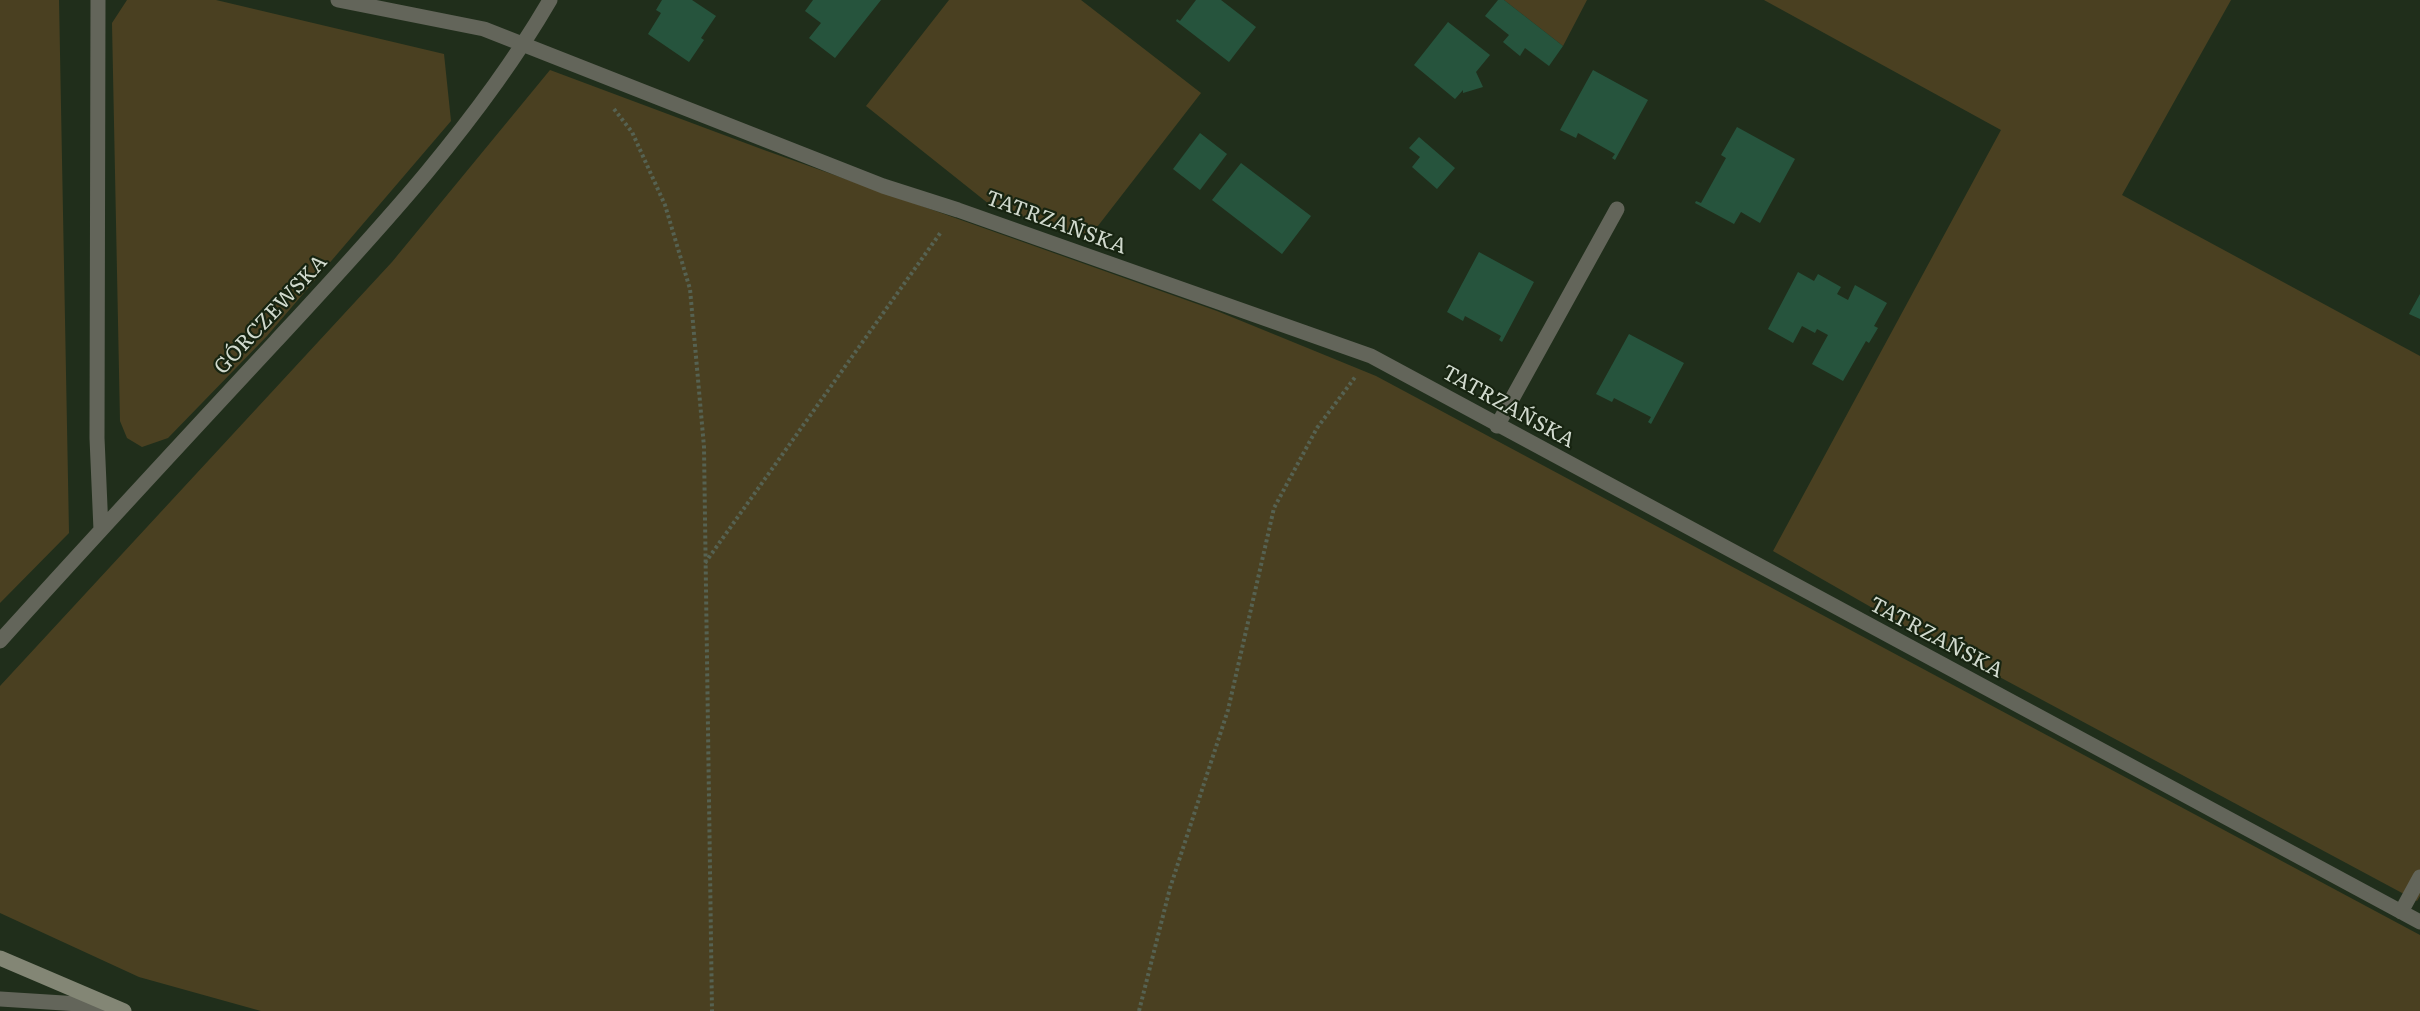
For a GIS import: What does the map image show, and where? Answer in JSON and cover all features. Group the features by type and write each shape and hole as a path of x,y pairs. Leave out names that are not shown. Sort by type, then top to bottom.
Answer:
{"main road":[{"path":"0,958 118,1009"}],"street":[{"path":"98,0 96,438 101,530"},
{"name":"TATRZAŃSKA","path":"338,0 484,29 883,186 958,210 1371,356 2420,922"},
{"name":"GÓRCZEWSKA","path":"0,641 341,270 457,135 524,45 550,0"},
{"path":"1497,426 1617,209"},
{"path":"2401,912 2420,877"},
{"path":"0,999 118,1009"}],"path":[{"path":"610,104 632,132 665,204 690,289 704,447 712,1011"},
{"path":"705,563 958,210"},
{"path":"1139,1011 1170,888 1228,710 1274,508 1317,428 1371,356"}],"shaded area":[{"path":"0,0 59,0 69,533 0,603"},
{"path":"127,0 216,0 444,54 451,121 267,336 168,438 142,447 127,438 120,421 112,23"},
{"path":"949,0 1081,0 1201,93 1087,240 989,204 866,106"},
{"path":"1504,0 1587,0 1563,46"},
{"path":"1764,0 2231,0 2122,195 2420,356 2420,896 2417,901 1897,622 1773,551 2001,130"},
{"path":"550,70 764,150 1217,311 1376,376 2420,935 2420,1011 261,1011 139,977 0,913 0,686 392,262"}],"building":[{"path":"662,0 692,0 716,16 689,62 648,34 661,13 656,10"},
{"path":"813,0 881,0 835,58 809,38 821,23 805,11"},
{"path":"1196,0 1221,0 1256,27 1229,62 1176,21 1177,19 1180,21"},
{"path":"1498,0 1504,0 1563,46 1549,66 1525,48 1520,56 1503,42 1509,35 1485,16"},
{"path":"1448,22 1490,55 1476,72 1483,87 1463,93 1463,90 1455,99 1414,65"},
{"path":"1593,70 1648,100 1615,160 1612,158 1615,154 1578,133 1576,138 1560,130"},
{"path":"1737,127 1795,159 1760,223 1741,212 1734,224 1695,203 1696,201 1701,203 1726,158 1721,155"},
{"path":"1200,133 1227,154 1200,190 1173,169"},
{"path":"1419,137 1455,168 1437,189 1412,167 1420,157 1409,148"},
{"path":"1241,163 1311,216 1282,254 1212,200"},
{"path":"1479,252 1534,282 1502,342 1499,340 1501,336 1465,316 1463,321 1447,312"},
{"path":"1798,272 1814,281 1818,274 1841,287 1837,294 1848,300 1855,285 1887,303 1874,326 1878,328 1869,343 1866,341 1843,381 1812,364 1828,335 1817,329 1815,333 1802,326 1793,343 1768,329"},
{"path":"2420,294 2420,319 2409,314"},
{"path":"1629,334 1684,363 1651,424 1648,422 1651,417 1614,398 1612,402 1596,394"}]}
